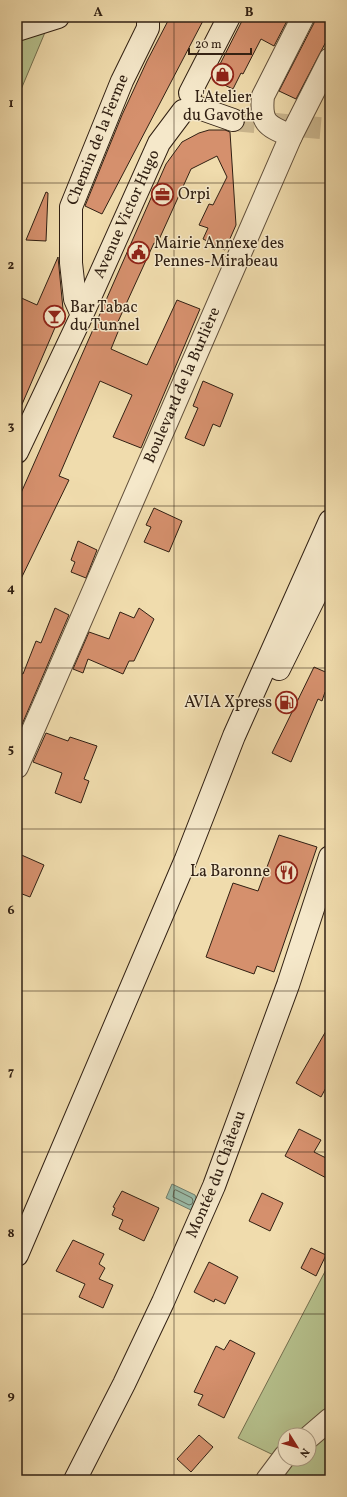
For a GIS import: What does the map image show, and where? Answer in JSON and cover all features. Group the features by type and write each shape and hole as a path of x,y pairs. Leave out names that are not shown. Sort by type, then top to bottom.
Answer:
{"street":[{"path":"17,30 58,17"},
{"name":"Chemin de la Ferme","path":"82,315 75,299 71,263 71,207 122,81 148,28 148,17"},
{"name":"Avenue Victor Hugo","path":"17,452 82,315 159,143 190,104 229,17"},
{"path":"291,136 270,126 265,119 262,110 262,103 263,96 303,17"},
{"name":"Boulevard de la Burlière","path":"17,767 291,136 330,59"},
{"path":"190,104 233,120"},
{"path":"17,1255 186,859 234,736 330,521"},
{"path":"186,859 330,566"},
{"name":"Montée du Château","path":"75,1480 124,1384 163,1302 214,1186 288,985 330,857"},
{"path":"317,1430 330,1418"},
{"path":"267,1480 277,1467"}],"green space":[{"path":"46,30 17,99 17,40"},
{"path":"330,1262 330,1480 281,1480 288,1467 317,1467 317,1427 277,1427 277,1457 238,1438"}],"water":[{"path":"172,1184 195,1195 197,1201 193,1211 166,1198"}],"building":[{"path":"170,17 205,17 102,214 85,206 122,115 147,61"},
{"path":"244,17 289,17 274,46 261,39 243,74 241,73 233,89 218,82 216,72"},
{"path":"315,17 330,17 330,34 296,99 279,91 314,23"},
{"path":"209,130 225,130 230,132 236,225 225,250 203,239 208,228 199,225 209,204 213,205 227,177 217,156 191,169 157,244 154,243 116,326 120,327 111,349 147,365 177,300 200,309 141,448 113,437 132,395 100,381 59,476 69,480 17,587 17,502 166,164 182,142 199,133"},
{"path":"46,192 48,193 46,241 26,240"},
{"path":"58,257 63,309 17,416 17,296 37,305"},
{"path":"203,381 233,394 220,427 213,424 204,446 185,438 198,408 193,406"},
{"path":"154,508 182,521 169,552 144,542 151,527 146,525"},
{"path":"78,541 97,550 86,578 71,572 75,562 71,560"},
{"path":"55,608 69,615 17,736 17,672 23,674 36,641 41,643"},
{"path":"139,608 154,619 134,661 129,661 123,674 88,659 83,673 73,669 89,632 109,639 120,612 134,618"},
{"path":"314,667 330,674 330,694 325,692 322,701 318,699 291,762 272,753"},
{"path":"46,733 68,741 70,737 97,746 84,779 89,781 81,803 55,793 62,773 33,762"},
{"path":"279,835 317,847 274,972 257,966 254,974 206,957 233,883 258,891"},
{"path":"17,853 44,865 30,897 17,892"},
{"path":"330,1024 330,1080 321,1097 296,1083"},
{"path":"299,1129 321,1140 314,1152 330,1160 330,1180 285,1156"},
{"path":"122,1191 159,1208 144,1241 119,1229 123,1220 112,1215 115,1208 113,1207"},
{"path":"262,1193 283,1203 270,1231 249,1221"},
{"path":"73,1240 104,1254 99,1264 105,1268 99,1279 113,1285 103,1308 79,1297 85,1284 56,1271"},
{"path":"311,1248 326,1255 316,1276 301,1268"},
{"path":"209,1262 238,1277 225,1304 215,1299 214,1302 194,1292"},
{"path":"230,1340 255,1353 224,1418 198,1405 203,1395 194,1392 216,1346 224,1350"},
{"path":"199,1435 213,1447 191,1472 177,1459"}],"tunnel":[{"path":"233,120 330,129"}],"place":[{"name":"L'Atelier du Gavothe","path":"223,75"},
{"name":"Orpi","path":"162,195"},
{"name":"Mairie Annexe des Pennes-Mirabeau","path":"138,253"},
{"name":"Bar Tabac du Tunnel","path":"54,317"},
{"name":"AVIA Xpress","path":"287,703"},
{"name":"La Baronne","path":"286,872"}]}
